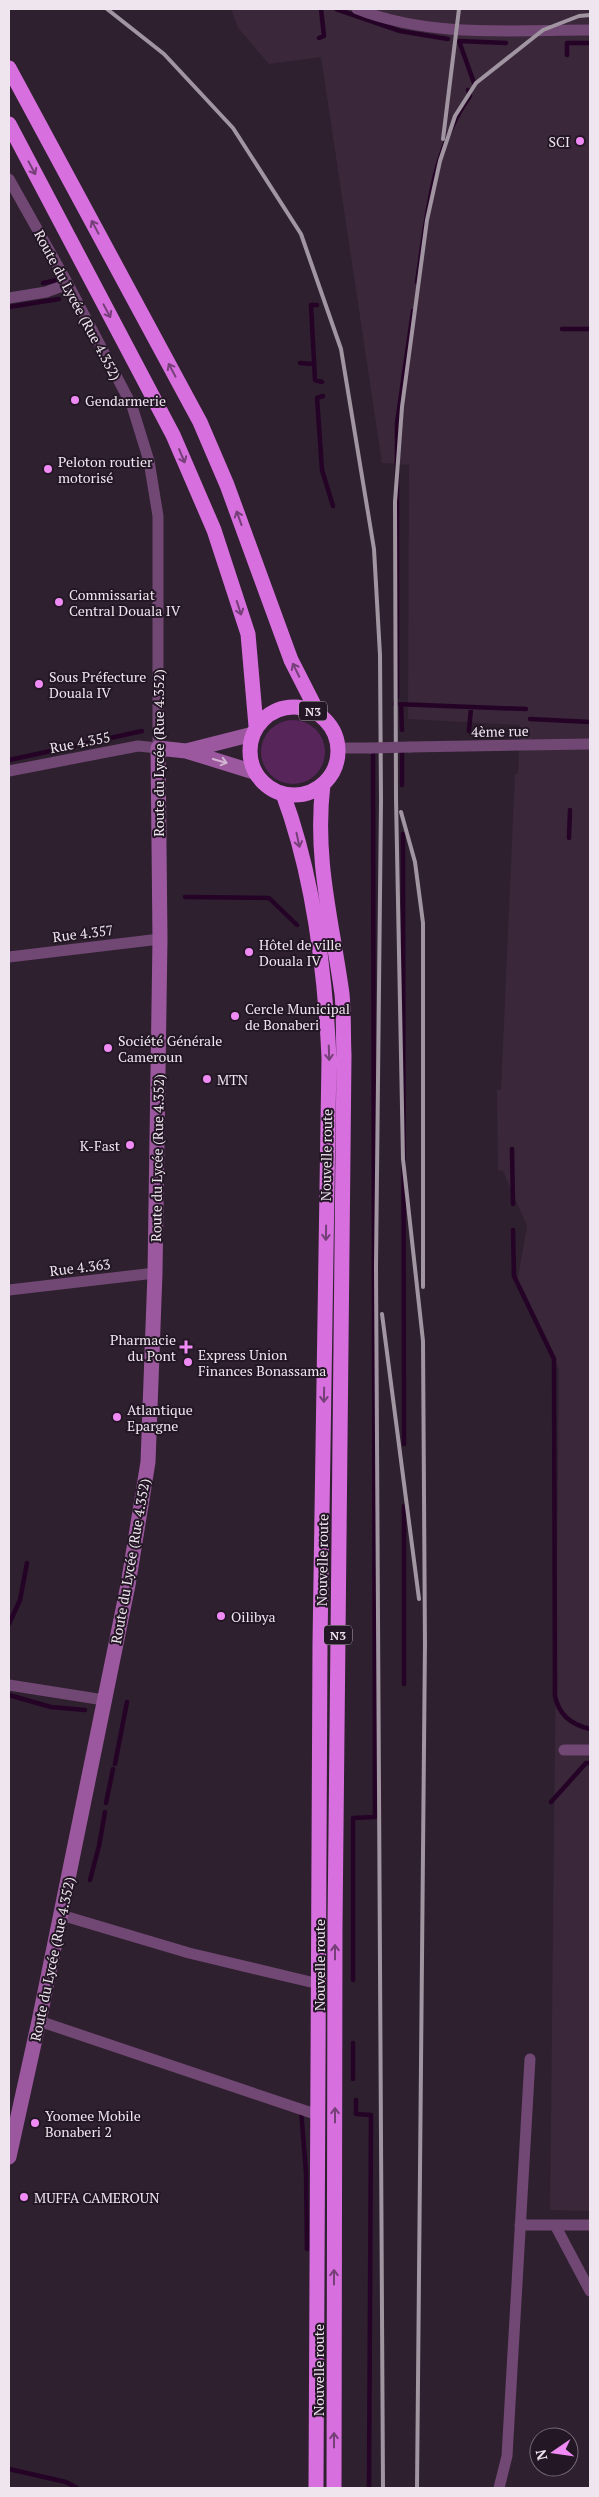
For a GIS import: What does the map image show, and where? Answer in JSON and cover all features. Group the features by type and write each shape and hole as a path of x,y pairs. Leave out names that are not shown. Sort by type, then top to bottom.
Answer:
{"highway":[{"name":"N3","path":"9,68 200,422 227,485 291,660 318,713 332,728 338,748 335,768 323,784"},
{"path":"9,124 173,435 214,530 248,634 255,730 249,753 254,772 266,786 283,794 304,794 323,784"},
{"name":"N3","path":"255,730 269,714 284,707 302,707 318,713"},
{"name":"Nouvelle route","path":"323,784 319,828 323,886 342,996 344,1055 335,1926 334,2488"},
{"name":"Nouvelle route","path":"283,794 295,825 309,891 326,998 329,1058 320,1644 316,2488"},
{"path":"319,1926 335,1926"}],"main road":[{"path":"186,751 255,730"},
{"path":"158,748 186,751 254,772"},
{"name":"Route du Lycée (Rue 4.352)","path":"9,2157 39,2021 128,1585 148,1462 155,1273 160,938 158,748"}],"street":[{"path":"357,9 409,24 456,30 590,30"},
{"name":"Route du Lycée (Rue 4.352)","path":"9,179 68,284 132,406 149,461 158,516 158,748"},
{"path":"9,298 46,292 68,284"},
{"name":"4ème rue","path":"338,748 590,744"},
{"name":"Rue 4.355","path":"9,771 138,746 158,748"},
{"name":"Rue 4.357","path":"9,956 160,938"},
{"name":"Rue 4.363","path":"9,1290 155,1273"},
{"path":"9,1685 104,1700"},
{"path":"564,1750 590,1750"},
{"path":"61,1915 189,1953 319,1984"},
{"path":"39,2021 318,2115"},
{"path":"499,2488 507,2456 530,2059"},
{"path":"520,2225 590,2225"},
{"path":"555,2225 590,2291"}],"shaded area":[{"path":"231,9 590,9 590,2211 550,2210 559,1370 517,1283 527,1226 503,1171 498,1170 497,1090 501,1090 515,774 518,774 520,725 408,719 409,465 382,463 321,57 269,64 238,28"},
{"path":"293,720 311,726 319,734 325,752 319,770 311,778 293,784 275,778 267,770 261,752 267,734 275,726"}],"waterway":[{"path":"319,38 324,36 321,9"},
{"path":"336,9 400,31 448,39"},
{"path":"474,83 459,41 506,43"},
{"path":"567,55 567,43 590,43"},
{"path":"417,282 428,209 439,162 457,117 470,96 468,90"},
{"path":"43,283 57,280"},
{"path":"9,307 59,299"},
{"path":"317,305 311,305 315,380 322,382"},
{"path":"395,704 397,696 397,423 413,311"},
{"path":"562,329 590,329"},
{"path":"300,363 314,364"},
{"path":"323,396 317,398 322,470 333,506"},
{"path":"395,704 526,709"},
{"path":"401,705 402,730"},
{"path":"469,731 471,708"},
{"path":"530,719 590,722"},
{"path":"110,738 142,731"},
{"path":"9,760 102,740"},
{"path":"353,1980 353,1818 375,1817 373,754"},
{"path":"402,754 402,785"},
{"path":"569,838 570,810"},
{"path":"403,834 404,1444"},
{"path":"185,897 269,898 297,925"},
{"path":"512,1149 513,1204"},
{"path":"513,1230 514,1276 554,1359 555,1696 560,1709 567,1719 590,1729"},
{"path":"404,1506 404,1684"},
{"path":"9,1624 20,1600 27,1563"},
{"path":"9,1695 51,1707 85,1710"},
{"path":"115,1764 127,1702"},
{"path":"551,1802 586,1763 590,1763"},
{"path":"106,1803 113,1769"},
{"path":"90,1880 105,1812"},
{"path":"353,2043 353,2079"},
{"path":"356,2100 356,2114 371,2115 369,2488"},
{"path":"301,2110 306,2172 307,2249"},
{"path":"9,2469 66,2482 77,2488"}],"railway":[{"path":"107,9 164,54 233,128 301,234 341,349 374,549 380,655 381,801 376,1267 383,2488"},
{"path":"443,139 459,9"},
{"path":"425,1648 423,1341 403,1159 396,798 395,502 402,407 427,220 440,161 455,116 476,83 543,30 579,16 590,15"},
{"path":"401,812 415,862 423,923 423,1287"},
{"path":"382,1314 419,1599"},
{"path":"417,2488 425,1641"}],"place":[{"name":"SCI","path":"580,141"},
{"name":"Gendarmerie","path":"75,400"},
{"name":"Peloton routier motorisé","path":"48,469"},
{"name":"Commissariat Central Douala IV","path":"59,602"},
{"name":"Sous Préfecture Douala IV","path":"39,684"},
{"name":"Hôtel de ville Douala IV","path":"249,952"},
{"name":"Cercle Municipal de Bonaberi","path":"235,1016"},
{"name":"Société Générale Cameroun","path":"108,1048"},
{"name":"MTN","path":"207,1079"},
{"name":"K-Fast","path":"130,1145"},
{"name":"Pharmacie du Pont","path":"186,1347"},
{"name":"Express Union Finances Bonassama","path":"188,1362"},
{"name":"Atlantique Epargne","path":"117,1417"},
{"name":"Oilibya","path":"221,1616"},
{"name":"Yoomee Mobile Bonaberi 2","path":"35,2123"},
{"name":"MUFFA CAMEROUN","path":"24,2197"}]}
